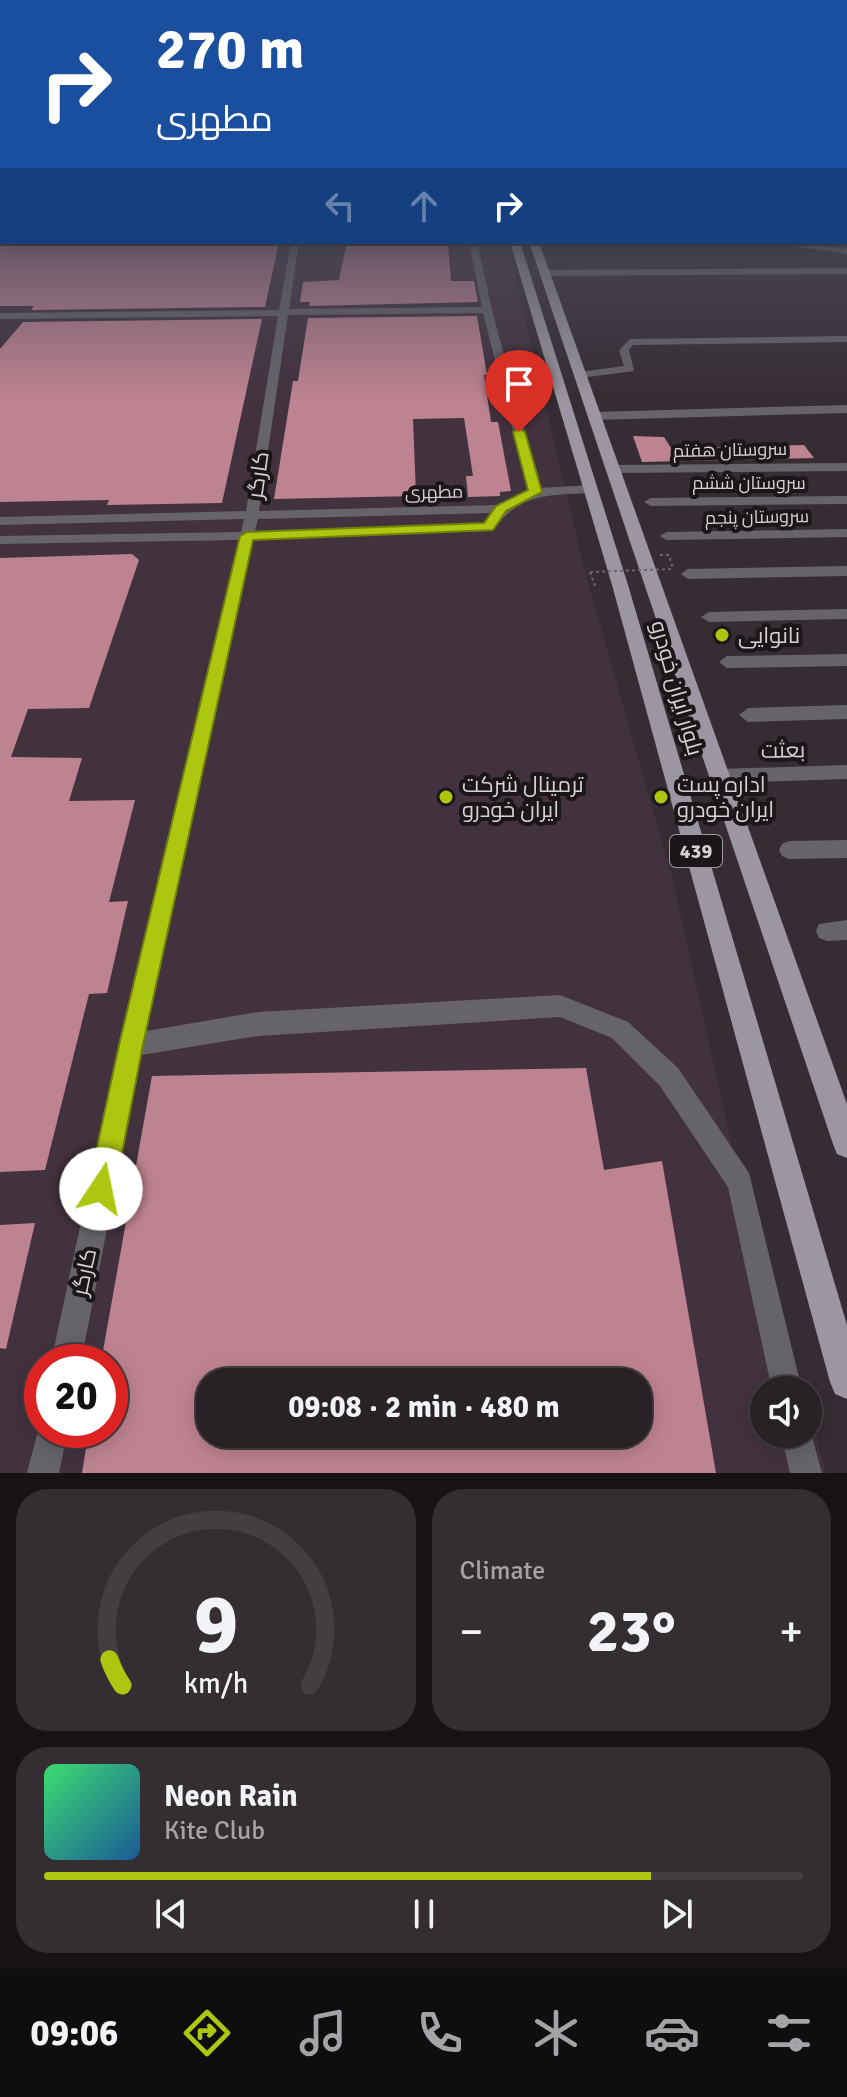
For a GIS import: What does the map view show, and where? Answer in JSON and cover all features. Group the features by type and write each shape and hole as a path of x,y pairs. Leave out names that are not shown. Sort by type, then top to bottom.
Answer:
{"main road":[{"name":"بلوار ایران خودرو","path":"524,263 548,316 580,375 847,1144"},
{"name":"بلوار ایران خودرو","path":"541,263 548,316 591,489 847,1382"}],"street":[{"name":"کارگر","path":"70,1344 131,1045 252,514 291,263"},
{"path":"477,263 535,492"},
{"path":"545,273 847,271"},
{"path":"1,317 487,310"},
{"path":"580,375 630,369 624,350 630,342 847,339"},
{"path":"594,416 847,409"},
{"name":"سروستان هفتم","path":"613,469 847,467"},
{"path":"501,509 535,492 591,489"},
{"name":"سروستان ششم","path":"651,502 847,500"},
{"name":"مطهری","path":"0,521 501,509"},
{"name":"مطهری","path":"0,540 247,536 488,527 501,509"},
{"name":"سروستان پنجم","path":"667,536 847,533"},
{"path":"681,572 847,571"},
{"path":"709,617 847,614"},
{"path":"727,662 847,660"},
{"path":"748,715 847,712"},
{"name":"بعثت","path":"719,776 847,772"},
{"path":"789,850 847,849"},
{"path":"131,1045 258,1024 560,1006 620,1030 669,1077 740,1182 784,1376"},
{"path":"43,1473 48,1448"},
{"path":"800,1448 806,1473"}],"path":[{"path":"669,555 681,572"},
{"path":"595,586 590,572 681,572"}],"shaded area":[{"path":"0,263 512,263 584,568 673,881 740,1182 761,1239 799,1376 750,1376 750,1448 819,1448 826,1473 0,1473"}],"building":[{"path":"0,263 275,263 265,307 31,310 34,306 0,306"},
{"path":"343,263 449,263 451,281 474,281 478,302 309,306 310,302 300,302 303,282 339,280"},
{"path":"477,316 491,422 498,422 511,491 500,492 500,496 468,497 466,476 473,476 464,418 413,419 416,496 274,499 293,381 298,381 308,318"},
{"path":"262,319 222,503 107,505 109,500 0,502 0,349 23,322"},
{"path":"633,436 664,437 671,448 804,445 814,458 642,462"},
{"path":"132,554 139,560 89,708 28,709 11,757 82,758 69,801 135,800 109,902 128,901 107,993 89,994 45,1170 0,1172 0,558"},
{"path":"586,1068 604,1170 662,1161 716,1473 82,1473 86,1448 128,1448 128,1344 104,1344 152,1076"},
{"path":"35,1223 6,1349 0,1348 0,1225"}],"place":[{"name":"نانوایی","path":"722,635"},
{"name":"ترمینال شرکت ایران خودرو","path":"446,797"},
{"name":"اداره پست ایران خودرو","path":"661,797"}],"route":[{"path":"101,1189 247,536 488,527 501,509 535,492 519,432"}]}
